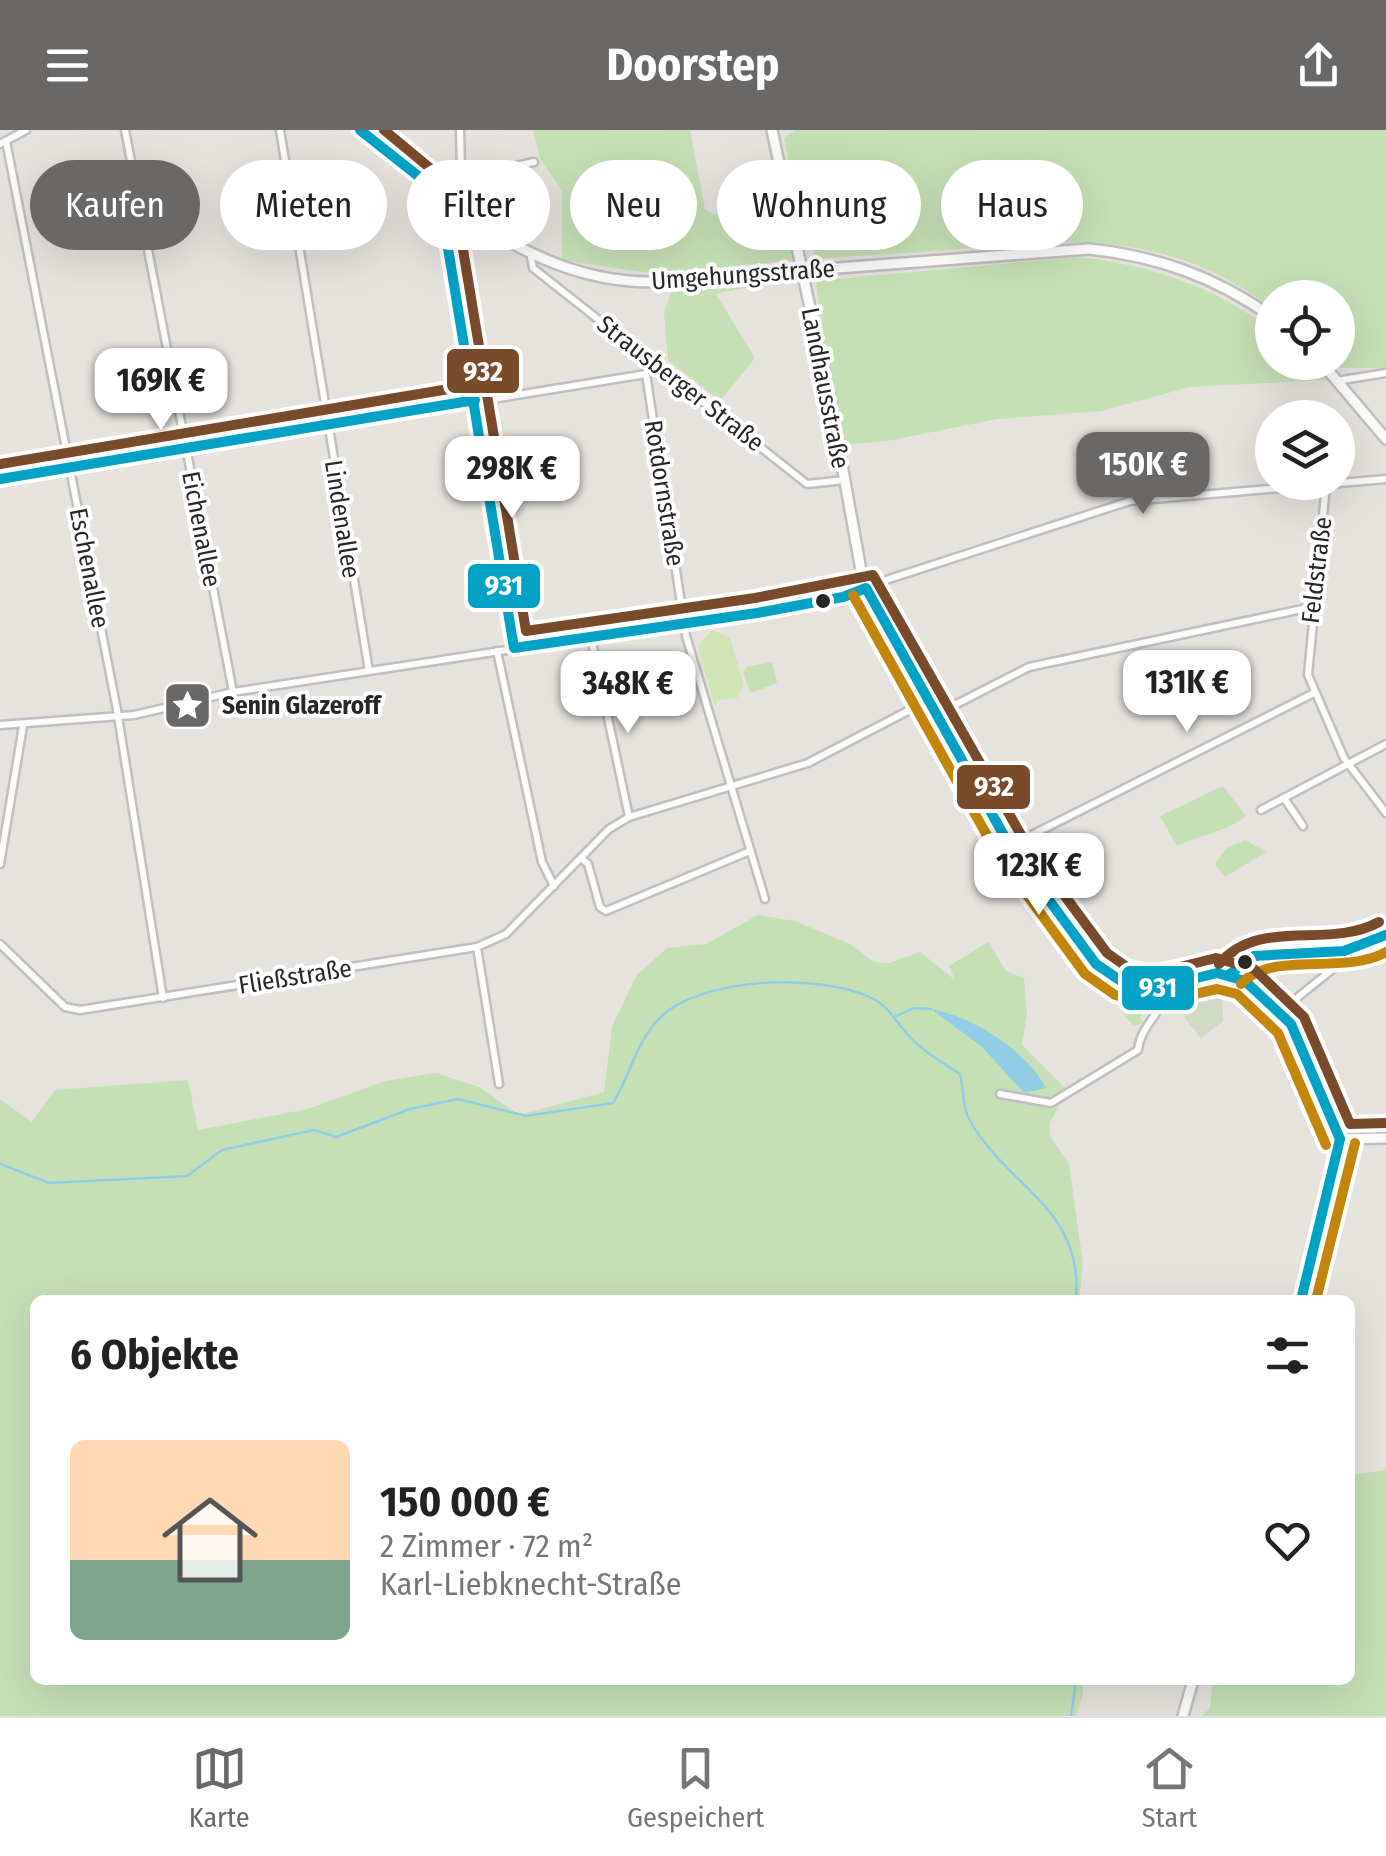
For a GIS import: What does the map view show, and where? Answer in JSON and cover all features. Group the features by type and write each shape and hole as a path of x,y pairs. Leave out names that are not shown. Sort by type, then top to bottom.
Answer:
{"main road":[{"name":"Strausberger Straße","path":"360,130 407,167"},
{"name":"Landhausstraße","path":"772,130 866,588 1010,846 1096,964 1131,984 1164,988"},
{"name":"Strausberger Straße","path":"518,250 530,259 559,268"},
{"name":"Umgehungsstraße","path":"559,268 634,282 1033,250 1114,252 1194,272 1255,307"},
{"path":"1336,381 1386,439"},
{"path":"1230,974 1238,964 1289,950 1350,950 1386,935"},
{"path":"1164,988 1203,975 1230,974 1286,1018 1340,1140 1302,1295"},
{"path":"1340,1140 1386,1138"},
{"path":"1183,1716 1192,1685"}],"street":[{"path":"3,142 26,130"},
{"name":"Eichenallee","path":"125,130 233,692"},
{"name":"Lindenallee","path":"280,130 369,670"},
{"path":"460,130 460,160"},
{"name":"Eschenallee","path":"3,142 118,715 164,998"},
{"path":"449,250 514,648"},
{"name":"Strausberger Straße","path":"530,259 546,278 807,484 845,480"},
{"path":"0,480 186,446 646,374 656,364"},
{"path":"1336,381 1386,373"},
{"name":"Rotdornstraße","path":"646,374 685,624 765,900"},
{"path":"1355,482 1386,479"},
{"path":"0,725 118,715 233,692 844,597 1130,501 1255,490"},
{"name":"Feldstraße","path":"1324,500 1306,666 1314,694 1348,763 1386,813"},
{"path":"935,715 1000,679 1039,664 1312,607"},
{"path":"591,638 629,816"},
{"path":"497,651 542,862 554,886"},
{"path":"1010,846 1314,694"},
{"name":"Fließstraße","path":"0,944 72,1010 477,947 506,934 629,816 838,750 927,700"},
{"path":"0,864 23,726"},
{"path":"1261,810 1386,744"},
{"path":"1284,798 1303,826"},
{"path":"582,858 588,864 600,908 606,911 750,851"},
{"path":"477,947 499,1084"},
{"path":"1286,1018 1298,997 1349,956 1350,950"},
{"path":"1000,1094 1051,1103 1124,1062 1138,1050 1140,1032 1162,1004 1164,988"}],"green space":[{"path":"533,130 690,130 696,160 570,160 570,250 697,250 697,167 705,210 717,214 717,250 792,250 794,260 656,274 562,260 562,191 550,173 550,160 540,158"},
{"path":"795,130 1386,130 1386,368 1355,368 1355,280 1255,280 1255,297 1194,264 1155,252 1083,243 1083,160 941,160 941,250 816,259 813,250 921,250 921,160 789,160 784,138"},
{"path":"1075,257 1128,265 1204,290 1255,318 1255,380 1328,380 1190,387 1101,411 998,419 887,441 844,445 825,356 816,281"},
{"path":"772,282 716,294 755,358 720,401 668,360 664,313 672,290"},
{"path":"712,630 730,638 744,685 737,698 718,700 715,707 698,646"},
{"path":"772,662 777,683 751,693 743,673 746,667"},
{"path":"1223,786 1246,816 1177,846 1160,816"},
{"path":"1245,840 1266,852 1225,877 1215,864 1226,849"},
{"path":"758,915 795,921 850,944 874,962 890,963 920,952 955,980 949,966 988,942 1006,971 1024,978 1027,1015 1022,1045 1067,1090 1050,1123 1050,1136 1069,1164 1083,1263 1080,1295 30,1295 30,1685 1082,1685 1076,1716 0,1716 0,1099 32,1122 55,1090 188,1080 198,1130 308,1109 385,1081 436,1073 479,1087 519,1115 604,1092 612,1027 636,976 667,948 706,944","holes":["933,1010 964,1019 990,1035 1039,1076 1023,1092 982,1047"]},
{"path":"1094,974 1119,991 1160,1002 1156,1007 1152,1004 1140,1017 1143,1023 1133,1026"},
{"path":"1195,985 1222,987 1223,1021 1201,1038 1186,1020 1177,997"},
{"path":"1386,1470 1386,1716 1202,1716 1210,1708 1212,1685 1355,1685 1355,1474"}],"water":[{"path":"931,1009 964,1019 996,1037 1025,1060 1046,1088 1024,1093 982,1047"}],"waterway":[{"path":"0,1164 49,1183 187,1176 222,1150 314,1130 336,1137 410,1109 458,1099 526,1116 613,1103 649,1031 675,1006 729,987 793,982 824,985 874,999 916,1043 960,1074 969,1119 985,1143 1040,1200 1068,1242 1075,1268 1076,1295"},
{"path":"896,1016 914,1008 931,1009"},
{"path":"1071,1716 1075,1685"}],"transit line":[{"name":"931","path":"360,130 446,198 442,212 514,648 757,613 843,597 866,588 1012,850 1096,964 1121,981 1152,989 1217,973 1245,981 1291,1024 1340,1139"},
{"name":"932","path":"384,130 460,193 457,213 526,631 755,598 873,575 1025,842 1107,953 1127,967 1152,974 1216,958 1254,969 1304,1017 1350,1124 1386,1123"},
{"name":"932","path":"0,464 473,385"},
{"name":"931","path":"0,479 475,400"},
{"path":"853,595 999,857 1085,974 1115,995 1150,1004 1217,989 1237,994 1278,1033 1326,1145"},
{"name":"932","path":"1219,964 1254,941 1338,934 1379,922"},
{"name":"931","path":"1230,974 1254,956 1344,951 1386,935"},
{"path":"1241,984 1270,968 1349,962 1386,952"},
{"name":"931","path":"1302,1295 1340,1139"},
{"path":"1317,1295 1355,1143"}],"place":[{"name":"Senin Glazeroff","path":"187,705"}]}
